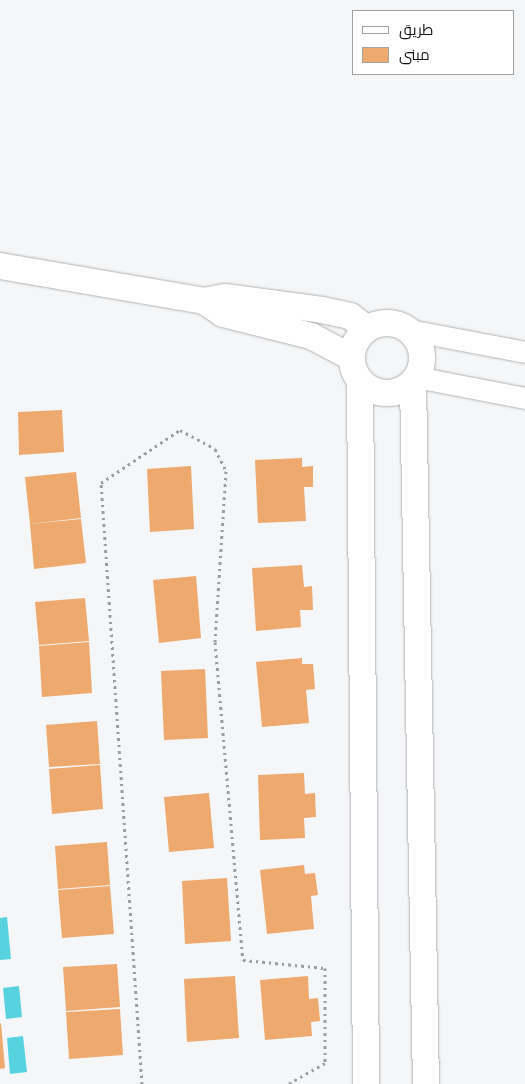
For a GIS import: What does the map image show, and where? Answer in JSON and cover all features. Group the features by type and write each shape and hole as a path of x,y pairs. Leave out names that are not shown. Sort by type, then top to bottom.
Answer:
{"street":[{"path":"0,266 204,302 223,314 312,336 335,346 369,388 380,393 392,393 403,389 414,380 525,398"},
{"path":"204,302 225,297 322,310 350,316 367,328"},
{"path":"366,1084 355,369 356,340 367,328 384,322 402,325 409,330 421,349 422,360 414,380 426,1084"},
{"path":"409,330 525,352"}],"path":[{"path":"142,1084 101,483 180,430 215,449 226,471 214,642 243,960 325,968 325,1063 288,1084"}],"water":[{"path":"7,917 11,959 0,960 0,918"},
{"path":"19,986 22,1017 6,1019 3,988"},
{"path":"23,1036 27,1072 10,1074 7,1038"}],"building":[{"path":"62,410 64,452 19,455 18,412"},
{"path":"302,458 302,467 313,466 313,487 304,487 306,521 258,523 255,460"},
{"path":"191,466 194,529 150,532 147,469"},
{"path":"76,472 81,518 30,524 25,477"},
{"path":"81,519 86,563 34,569 30,524"},
{"path":"302,565 304,587 312,586 313,610 300,610 301,627 256,631 252,568"},
{"path":"196,576 201,638 159,643 153,580"},
{"path":"85,598 89,641 39,645 35,602"},
{"path":"89,642 92,693 42,697 39,646"},
{"path":"302,658 302,664 313,664 315,689 306,690 309,723 262,727 256,662"},
{"path":"205,669 208,738 164,740 161,671"},
{"path":"97,721 100,764 49,767 46,725"},
{"path":"100,765 103,809 52,814 49,769"},
{"path":"304,773 305,794 315,793 316,817 304,818 305,838 260,840 258,775"},
{"path":"209,793 214,848 169,852 164,797"},
{"path":"107,842 110,885 58,889 55,846"},
{"path":"304,865 305,874 315,873 318,895 311,896 314,929 267,934 260,870"},
{"path":"227,878 231,941 185,944 182,881"},
{"path":"110,886 114,934 62,938 58,890"},
{"path":"117,964 120,1007 66,1011 63,967"},
{"path":"235,976 239,1038 187,1042 184,979"},
{"path":"308,976 309,999 318,998 320,1021 311,1022 312,1036 265,1040 260,980"},
{"path":"120,1009 123,1055 69,1059 66,1012"},
{"path":"0,1024 5,1068 0,1069"}]}
